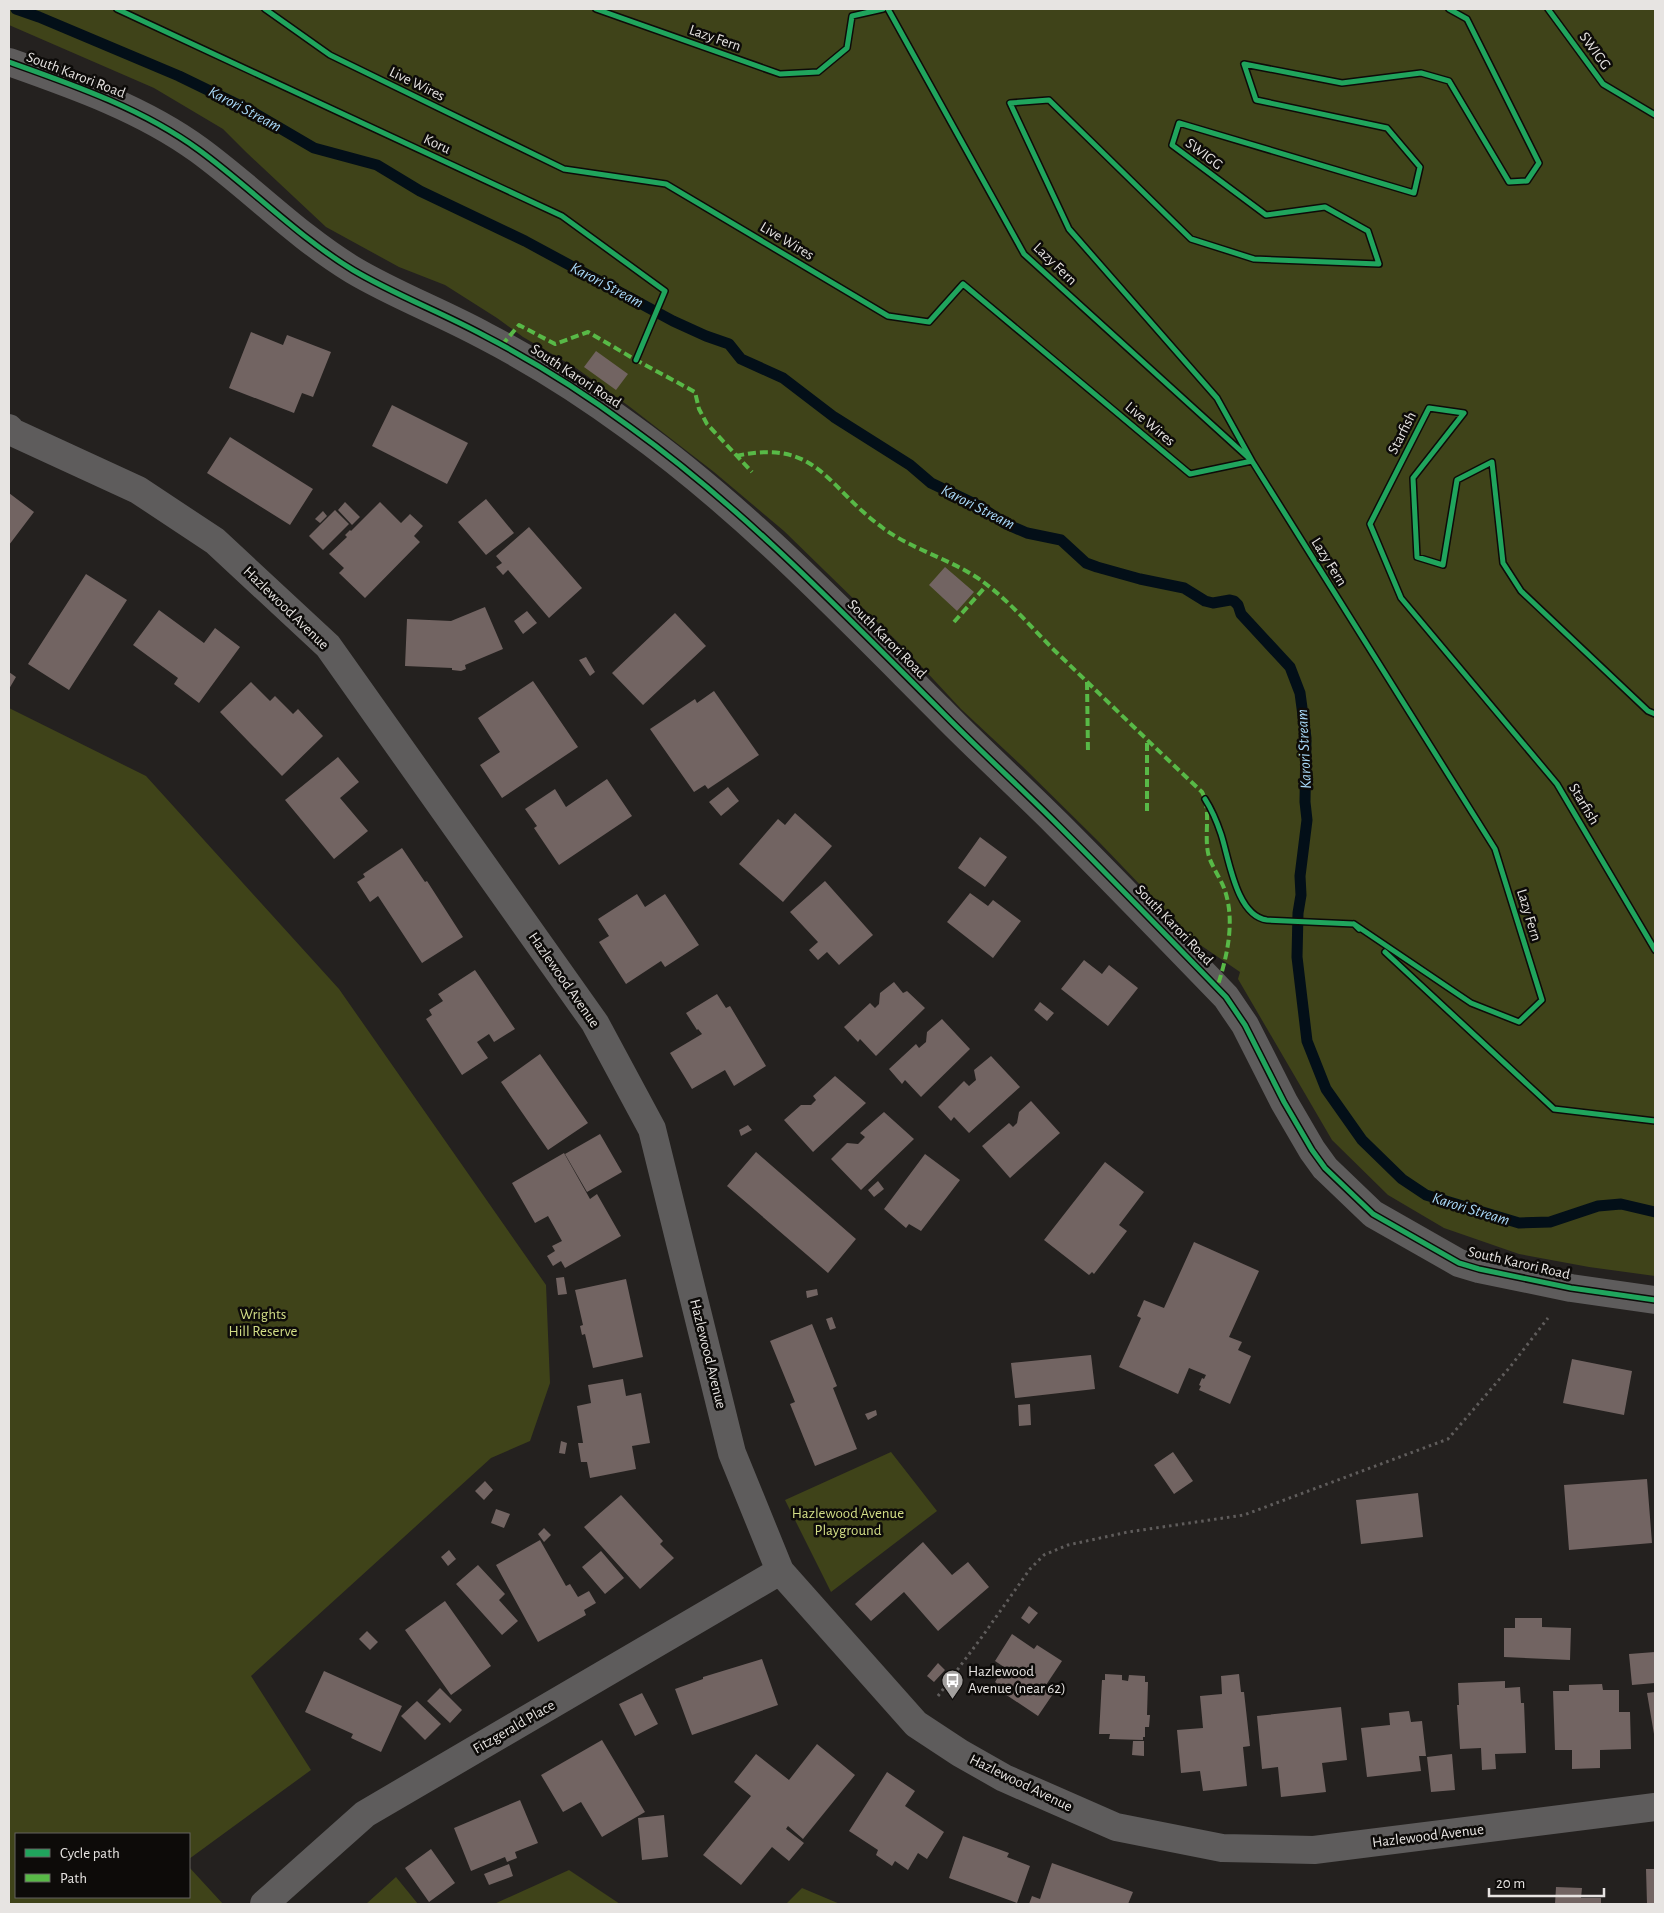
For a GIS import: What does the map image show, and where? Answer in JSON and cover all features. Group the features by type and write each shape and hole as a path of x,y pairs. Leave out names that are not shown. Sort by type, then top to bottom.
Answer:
{"street":[{"name":"South Karori Road","path":"9,62 63,81 128,109 179,136 300,232 352,269 485,335 533,362 602,407 659,448 732,507 820,590 1056,824 1226,997 1245,1025 1284,1102 1312,1150 1325,1168 1372,1214 1460,1263 1571,1288 1655,1300"},
{"name":"Hazlewood Avenue","path":"9,428 12,432 43,447 138,490 208,536 328,646 595,1023 652,1129 732,1453 780,1571 916,1724 960,1753 1004,1778 1116,1828 1222,1848 1314,1850 1655,1807"},
{"name":"Fitzgerald Place","path":"264,1904 365,1814 780,1571"}],"path":[{"path":"916,1724 1030,1569 1044,1555 1068,1545 1128,1532 1244,1515 1448,1439 1510,1367 1571,1288"}],"green space":[{"path":"9,9 1655,9 1655,1276 1589,1267 1519,1254 1444,1228 1388,1195 1332,1140 1238,979 1240,972 1193,940 1099,842 961,709 907,651 784,531 714,472 576,368 523,337 445,285 399,267 326,227 223,129 154,88 9,25"},
{"name":"Wrights Hill Reserve","path":"9,708 146,776 339,989 546,1285 550,1383 530,1441 491,1458 251,1676 311,1770 190,1858 190,1833 15,1833 15,1898 190,1898 190,1868 223,1904 9,1904"},
{"name":"Hazlewood Avenue Playground","path":"891,1452 937,1511 831,1592 785,1500"},
{"path":"569,1870 620,1904 494,1904"},
{"path":"396,1877 418,1904 366,1904"},
{"path":"802,1888 840,1904 786,1904"}],"building":[{"path":"251,332 283,345 287,335 331,352 313,397 302,393 294,413 229,388"},
{"path":"596,351 628,374 616,390 584,367"},
{"path":"392,405 468,443 447,484 372,446"},
{"path":"230,437 313,489 290,525 207,473"},
{"path":"9,493 34,512 9,545"},
{"path":"486,499 514,533 486,555 458,522"},
{"path":"345,502 360,517 352,525 338,510"},
{"path":"380,502 401,523 410,514 423,526 414,536 420,542 365,598 339,573 344,568 329,554 347,537 345,535"},
{"path":"335,510 349,524 323,550 309,536"},
{"path":"323,511 327,516 320,523 315,519"},
{"path":"529,527 582,588 549,618 508,570 503,575 496,567 502,563 496,556"},
{"path":"945,567 974,592 957,611 929,585"},
{"path":"86,574 127,600 69,690 28,664"},
{"path":"485,607 503,649 465,665 466,669 461,671 452,670 452,668 405,666 407,619 451,621"},
{"path":"159,610 204,643 215,628 240,647 199,703 174,684 178,678 133,645"},
{"path":"527,611 537,623 523,634 514,621"},
{"path":"675,613 706,646 643,705 612,673"},
{"path":"586,657 595,672 590,676 579,660"},
{"path":"9,672 16,677 9,689"},
{"path":"533,681 578,747 502,798 480,765 500,752 478,718"},
{"path":"251,682 270,701 275,696 293,714 298,709 323,736 282,776 220,712"},
{"path":"714,691 759,755 708,789 705,785 694,792 650,729 695,699 697,703"},
{"path":"338,757 359,782 340,798 368,831 334,859 285,800"},
{"path":"607,779 632,816 559,865 534,828 537,826 525,809 555,789 566,807"},
{"path":"728,787 739,801 721,816 709,802"},
{"path":"795,813 832,846 783,902 739,864 778,819 785,825"},
{"path":"980,837 1007,857 985,887 958,868"},
{"path":"402,848 425,882 427,881 463,937 422,963 378,896 370,902 357,882 365,877 363,874"},
{"path":"825,881 873,935 839,965 827,952 818,960 809,950 818,942 790,912"},
{"path":"970,893 988,906 993,900 1021,921 993,958 947,922"},
{"path":"637,894 645,907 665,894 699,945 665,967 661,961 626,984 599,942 609,936 598,919"},
{"path":"1084,960 1102,974 1109,965 1138,988 1108,1026 1061,989"},
{"path":"475,970 515,1029 494,1042 489,1034 477,1042 488,1058 462,1075 426,1019 432,1015 429,1010 443,1001 438,994"},
{"path":"894,982 903,993 907,991 925,1008 876,1056 860,1039 858,1042 844,1027 870,1003 875,1008 879,1004 880,993"},
{"path":"717,994 726,1008 730,1006 766,1066 734,1086 725,1070 692,1089 670,1053 702,1034 697,1030 686,1013"},
{"path":"1040,1002 1054,1013 1047,1021 1034,1010"},
{"path":"942,1019 970,1049 921,1097 905,1080 902,1084 889,1069 916,1044 919,1048 926,1042 927,1032"},
{"path":"540,1054 588,1123 548,1150 501,1082"},
{"path":"991,1056 1020,1087 969,1133 954,1117 951,1121 938,1107 964,1081 969,1086 976,1080 974,1070"},
{"path":"835,1076 866,1103 813,1152 784,1120 801,1105 811,1105 816,1100 813,1096"},
{"path":"1031,1101 1060,1133 1010,1178 982,1146 1009,1123 1013,1127 1017,1123 1019,1112"},
{"path":"884,1112 914,1139 861,1190 831,1159 847,1143 858,1144 865,1137 860,1133"},
{"path":"748,1125 752,1130 741,1136 739,1130"},
{"path":"600,1134 622,1172 587,1192 565,1154"},
{"path":"756,1152 856,1239 828,1273 727,1186"},
{"path":"564,1153 590,1199 597,1194 621,1236 565,1268 561,1261 553,1266 547,1256 555,1251 552,1246 562,1241 548,1216 535,1223 512,1183"},
{"path":"925,1154 960,1180 921,1231 909,1224 906,1228 884,1209"},
{"path":"1105,1162 1144,1192 1119,1225 1127,1231 1094,1274 1092,1272 1089,1275 1044,1240"},
{"path":"878,1181 884,1189 874,1197 868,1190"},
{"path":"1194,1242 1259,1271 1229,1337 1242,1342 1238,1350 1251,1356 1230,1404 1199,1390 1202,1378 1204,1379 1206,1375 1189,1368 1178,1394 1119,1367 1141,1318 1137,1316 1144,1300 1164,1308"},
{"path":"564,1277 567,1294 558,1295 556,1278"},
{"path":"626,1279 643,1357 593,1368 585,1334 582,1335 580,1326 583,1325 575,1290"},
{"path":"817,1289 818,1295 807,1298 806,1291"},
{"path":"832,1317 836,1328 830,1330 826,1319"},
{"path":"812,1324 837,1386 833,1388 857,1449 815,1466 790,1404 795,1402 770,1341"},
{"path":"1091,1355 1095,1389 1015,1398 1011,1363"},
{"path":"1572,1359 1632,1371 1624,1415 1563,1403"},
{"path":"623,1379 626,1396 641,1393 650,1443 632,1446 636,1469 590,1478 587,1462 581,1462 578,1443 583,1443 577,1406 591,1403 588,1385"},
{"path":"1030,1404 1031,1425 1019,1426 1018,1405"},
{"path":"876,1410 877,1415 868,1420 865,1414"},
{"path":"561,1441 567,1443 565,1454 559,1453"},
{"path":"1173,1452 1193,1481 1174,1494 1154,1465"},
{"path":"1647,1479 1652,1543 1569,1550 1564,1485"},
{"path":"485,1481 493,1490 484,1500 475,1491"},
{"path":"1418,1493 1423,1537 1361,1544 1356,1500"},
{"path":"621,1495 663,1541 660,1544 674,1558 640,1589 584,1527"},
{"path":"496,1509 510,1514 504,1528 491,1523"},
{"path":"544,1528 551,1535 544,1542 538,1534"},
{"path":"540,1540 566,1586 570,1584 578,1597 589,1591 596,1603 584,1610 586,1615 538,1642 496,1565"},
{"path":"923,1542 952,1575 968,1562 989,1587 938,1631 904,1592 871,1621 855,1604"},
{"path":"449,1550 456,1559 448,1566 441,1557"},
{"path":"601,1551 624,1578 605,1594 582,1567"},
{"path":"478,1565 505,1594 499,1600 518,1621 502,1635 456,1584"},
{"path":"445,1601 491,1666 451,1695 405,1630"},
{"path":"1029,1606 1038,1613 1029,1624 1021,1618"},
{"path":"1515,1618 1542,1618 1542,1627 1571,1628 1570,1660 1504,1657 1504,1628 1515,1628"},
{"path":"367,1631 378,1642 370,1650 359,1639"},
{"path":"1012,1634 1034,1649 1037,1645 1062,1661 1046,1685 1055,1691 1038,1716 999,1690 1002,1687 995,1682 1004,1667 995,1661"},
{"path":"1655,1652 1655,1683 1632,1685 1629,1654"},
{"path":"762,1659 778,1705 692,1735 675,1689 703,1679 703,1677"},
{"path":"938,1663 945,1670 934,1682 927,1676"},
{"path":"324,1671 402,1706 381,1752 351,1738 353,1734 305,1712"},
{"path":"1105,1674 1122,1675 1122,1680 1128,1681 1129,1675 1145,1676 1145,1682 1148,1682 1147,1715 1150,1715 1149,1727 1145,1727 1145,1737 1143,1737 1143,1740 1109,1739 1110,1734 1099,1734 1102,1680 1105,1680"},
{"path":"1239,1674 1241,1692 1244,1692 1250,1746 1243,1747 1247,1786 1203,1791 1200,1771 1181,1773 1177,1730 1203,1728 1200,1696 1222,1694 1221,1676"},
{"path":"1505,1681 1505,1688 1520,1687 1521,1703 1524,1703 1526,1753 1495,1754 1496,1769 1482,1770 1481,1748 1460,1749 1457,1705 1459,1705 1458,1683"},
{"path":"1602,1684 1603,1690 1619,1690 1619,1712 1630,1712 1631,1749 1600,1750 1600,1768 1572,1769 1572,1750 1555,1750 1553,1691 1569,1691 1569,1685"},
{"path":"440,1688 462,1710 450,1723 427,1701"},
{"path":"1655,1692 1655,1733 1654,1734 1647,1693"},
{"path":"642,1693 658,1724 635,1736 619,1704"},
{"path":"417,1701 441,1724 425,1740 401,1716"},
{"path":"1341,1707 1347,1760 1322,1763 1326,1792 1281,1797 1278,1767 1262,1769 1257,1716"},
{"path":"1409,1711 1411,1722 1422,1721 1426,1756 1419,1756 1421,1771 1367,1777 1361,1728 1390,1725 1389,1713"},
{"path":"602,1740 645,1812 602,1837 581,1802 563,1812 541,1775"},
{"path":"1133,1741 1144,1741 1144,1756 1132,1755"},
{"path":"817,1744 855,1775 803,1839 788,1826 786,1829 804,1843 789,1861 772,1847 741,1885 703,1855 751,1796 734,1782 756,1754 789,1780"},
{"path":"1452,1754 1455,1790 1431,1792 1427,1757"},
{"path":"887,1772 915,1791 905,1806 944,1832 927,1859 918,1853 908,1870 895,1861 892,1866 876,1855 878,1850 849,1831"},
{"path":"520,1800 538,1843 515,1852 517,1858 507,1862 505,1857 471,1871 454,1828"},
{"path":"664,1815 668,1857 642,1860 638,1818"},
{"path":"963,1836 1009,1853 1007,1857 1030,1866 1017,1903 949,1878"},
{"path":"431,1849 455,1883 429,1902 405,1868"},
{"path":"1052,1863 1133,1892 1128,1904 1029,1904 1032,1896 1040,1899"},
{"path":"509,1864 513,1876 489,1885 484,1874"},
{"path":"1646,1869 1655,1869 1655,1904 1647,1904"},
{"path":"1556,1887 1582,1888 1581,1898 1601,1898 1601,1904 1555,1904"}],"waterway":[{"name":"Karori Stream","path":"16,9 179,76 251,111 314,148 377,165 420,191 525,241 673,321 729,344 741,359 783,378 834,417 910,465 931,483 979,506 1006,524 1027,533 1061,540 1086,563 1140,579 1184,588 1205,601 1213,603 1234,601 1238,605 1241,614 1290,667 1300,693 1306,738 1305,802 1307,820 1300,876 1301,895 1298,913 1297,957 1307,1041 1326,1089 1362,1140 1402,1179 1426,1195 1519,1223 1550,1222 1598,1206 1621,1204 1655,1212"}],"marked path":[{"path":"502,345 519,325 555,344 588,332 695,392 699,409 707,424 752,472"},
{"path":"736,456 764,452 786,454 804,460 833,482 883,528 908,543 961,568 986,584 1013,607 1054,650 1202,792 1207,815 1207,849 1228,900 1230,926 1227,951 1217,988"},
{"path":"954,622 987,585"},
{"path":"1087,682 1088,753"},
{"path":"1147,740 1147,811"}],"cycle path":[{"name":"Koru","path":"117,9 562,216 665,291 636,360"},
{"name":"Live Wires","path":"265,9 330,55 564,169 666,184 888,316 929,322 963,284 1190,474 1252,461 1217,398 1069,229 1010,103 1049,100 1191,239 1254,259 1379,264 1368,231 1325,207 1266,215 1172,145 1179,123 1414,193 1420,167 1387,128 1256,100 1244,64 1342,83 1421,73 1449,81 1509,182 1527,181 1539,163 1467,19 1449,9"},
{"name":"Lazy Fern","path":"596,9 780,74 818,72 847,48 852,16 883,9"},
{"name":"Lazy Fern","path":"888,9 1024,254 1252,461 1495,849 1542,1000 1519,1022 1471,1003 1354,924"},
{"name":"SWIGG","path":"1548,9 1603,84 1655,115"},
{"path":"9,62 107,99 177,135 199,150 332,257 369,279 504,346 559,378 630,427 713,492 791,562 954,725 1057,824 1226,997 1245,1025 1284,1102 1312,1150 1325,1168 1373,1214 1459,1263 1571,1288 1655,1300"},
{"name":"Starfish","path":"1655,714 1648,711 1521,591 1503,563 1492,462 1457,480 1443,565 1417,557 1413,478 1464,413 1429,408 1370,524 1401,598 1557,784 1655,950"},
{"path":"1205,799 1224,844 1235,884 1248,908 1256,916 1267,920 1354,924 1359,929"},
{"path":"1385,952 1554,1109 1655,1121"}],"place":[{"name":"Hazlewood Avenue (near 62)","path":"952,1699"}]}
